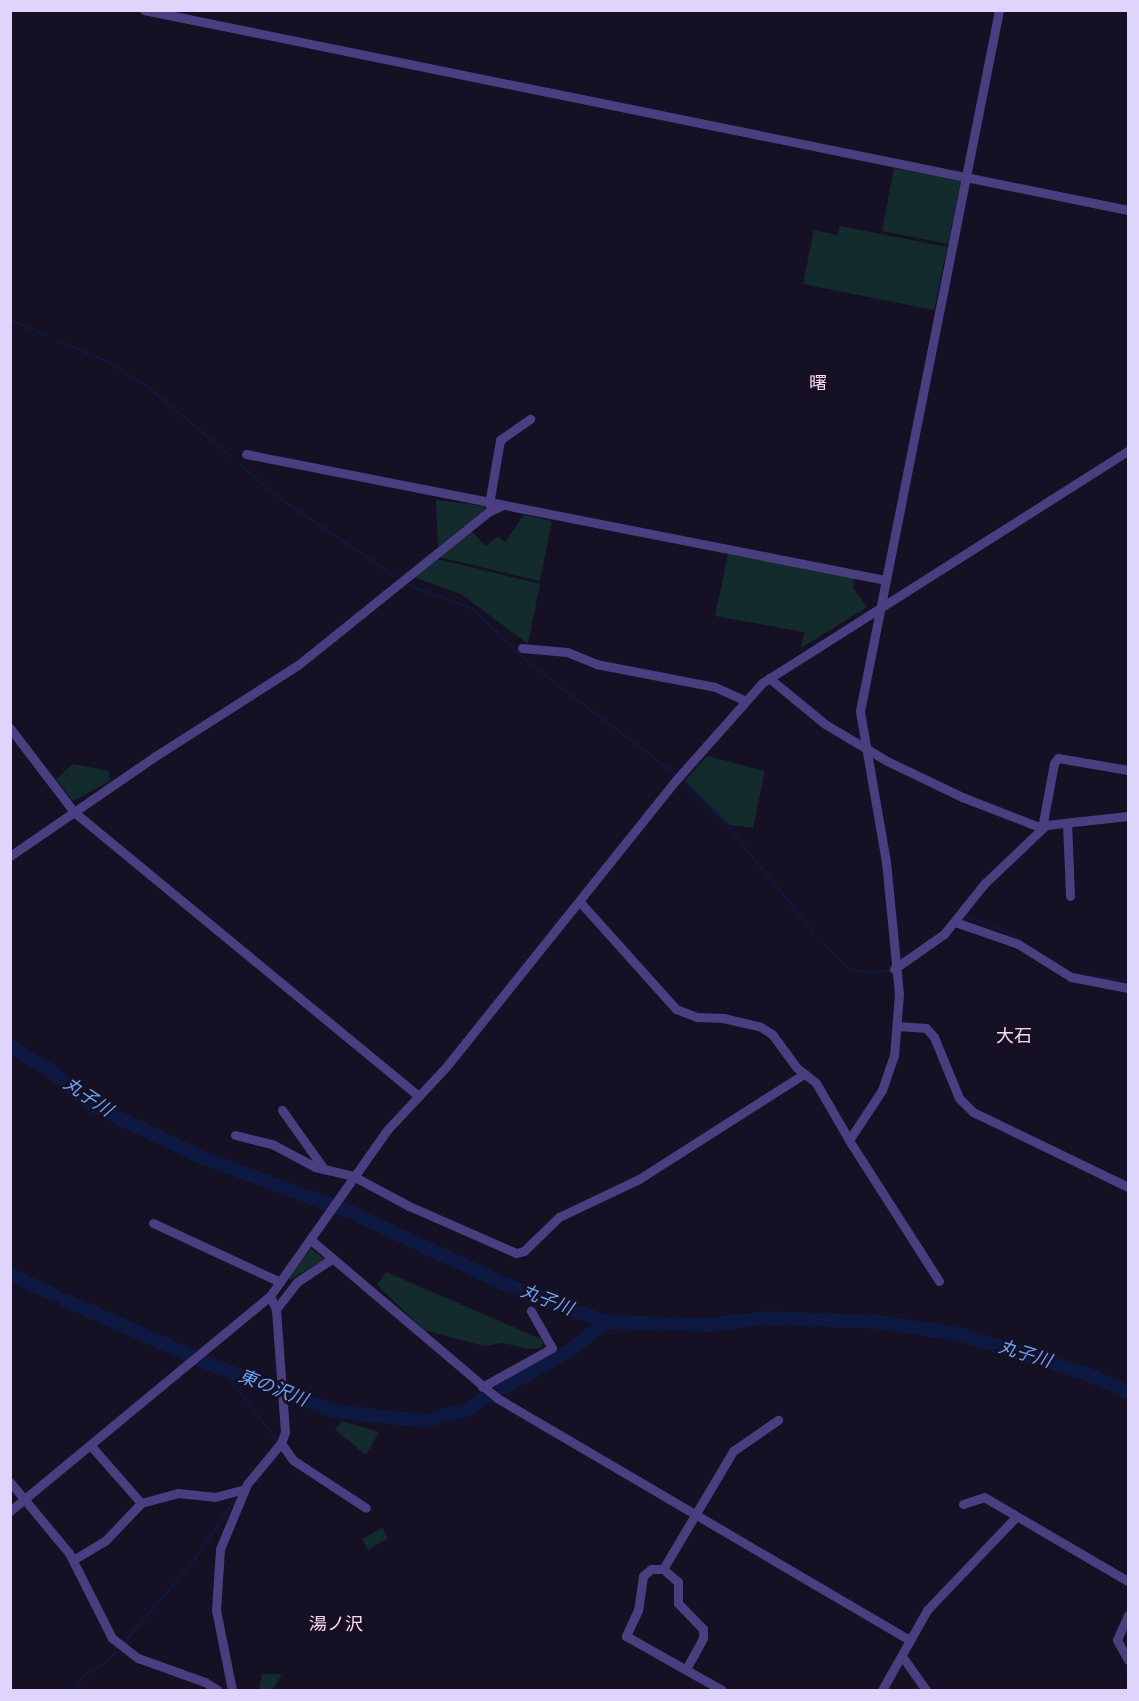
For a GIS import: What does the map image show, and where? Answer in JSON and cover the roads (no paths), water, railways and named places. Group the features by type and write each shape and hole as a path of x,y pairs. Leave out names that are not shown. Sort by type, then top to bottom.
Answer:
{"street":[{"path":"144,10 1128,210"},
{"path":"849,1140 882,1090 894,1056 899,994 894,969 886,862 860,711 999,10"},
{"path":"489,504 500,440 530,419"},
{"path":"10,1511 193,1363 270,1296 313,1237 353,1176 744,700 769,678 1128,451"},
{"path":"246,454 489,504 885,580"},
{"path":"10,856 298,665 488,512 501,506"},
{"path":"522,648 567,652 596,664 715,687 744,700"},
{"path":"769,678 825,724 867,749 962,797 1042,828 1128,816"},
{"path":"10,728 74,812 419,1096"},
{"path":"894,969 944,934 984,884 1042,828 1054,763 1058,758 1128,770"},
{"path":"1067,823 1070,896"},
{"path":"580,902 676,1009 697,1017 723,1018 759,1026 780,1042 804,1074 824,1095 849,1140 939,1281"},
{"path":"955,922 1018,944 1071,977 1128,988"},
{"path":"898,1026 926,1028 930,1032 958,1098 973,1112 1128,1187"},
{"path":"235,1135 272,1144 304,1163 353,1176 420,1211 516,1253 524,1251 559,1217 639,1179 804,1074"},
{"path":"282,1110 324,1169"},
{"path":"153,1223 279,1282"},
{"path":"313,1237 333,1258 482,1387 907,1639"},
{"path":"276,1309 297,1282 333,1258"},
{"path":"232,1690 215,1585 220,1549 245,1489 281,1443 285,1432 276,1309 270,1296"},
{"path":"482,1387 552,1348 531,1311"},
{"path":"663,1569 733,1451 778,1420"},
{"path":"281,1443 293,1460 366,1508"},
{"path":"91,1446 141,1503"},
{"path":"10,1482 73,1560 104,1626 125,1651 218,1690"},
{"path":"73,1560 105,1542 141,1503 178,1493 215,1497 245,1489"},
{"path":"963,1504 984,1497 1015,1518 1128,1581"},
{"path":"882,1690 902,1656 907,1639 927,1610 1015,1518"},
{"path":"686,1669 703,1638 703,1629 680,1606 678,1582 663,1569 651,1569 643,1576 638,1610 626,1636 722,1690"},
{"path":"1128,1615 1117,1640 1128,1660"},
{"path":"902,1656 926,1690"}],"waterway":[{"path":"10,320 46,335"},
{"path":"58,341 106,361 147,386 232,457"},
{"path":"241,465 275,495 396,577"},
{"path":"409,585 473,609 528,662 675,774"},
{"path":"682,779 726,824 814,933"},
{"path":"965,916 1002,930 1038,951"},
{"path":"822,942 849,969 871,973 890,970"},
{"path":"1088,976 1128,981"},
{"name":"丸子川","path":"10,1046 51,1071 94,1106 201,1157 350,1212 502,1283 606,1322 707,1325 766,1318 877,1322 958,1334 1087,1374 1128,1392"},
{"name":"東の沢川","path":"10,1275 55,1295"},
{"name":"東の沢川","path":"65,1300 207,1363 334,1411 424,1421 469,1409 488,1395"},
{"name":"東の沢川","path":"503,1388 571,1350 606,1322"},
{"path":"221,1368 277,1440 274,1444"},
{"path":"125,1641 192,1563 235,1500"},
{"path":"74,1690 85,1675 108,1661 117,1651"}],"district":[{"name":"曙","path":"818,383"},
{"name":"大石","path":"1014,1036"},
{"name":"湯ノ沢","path":"336,1624"}]}
